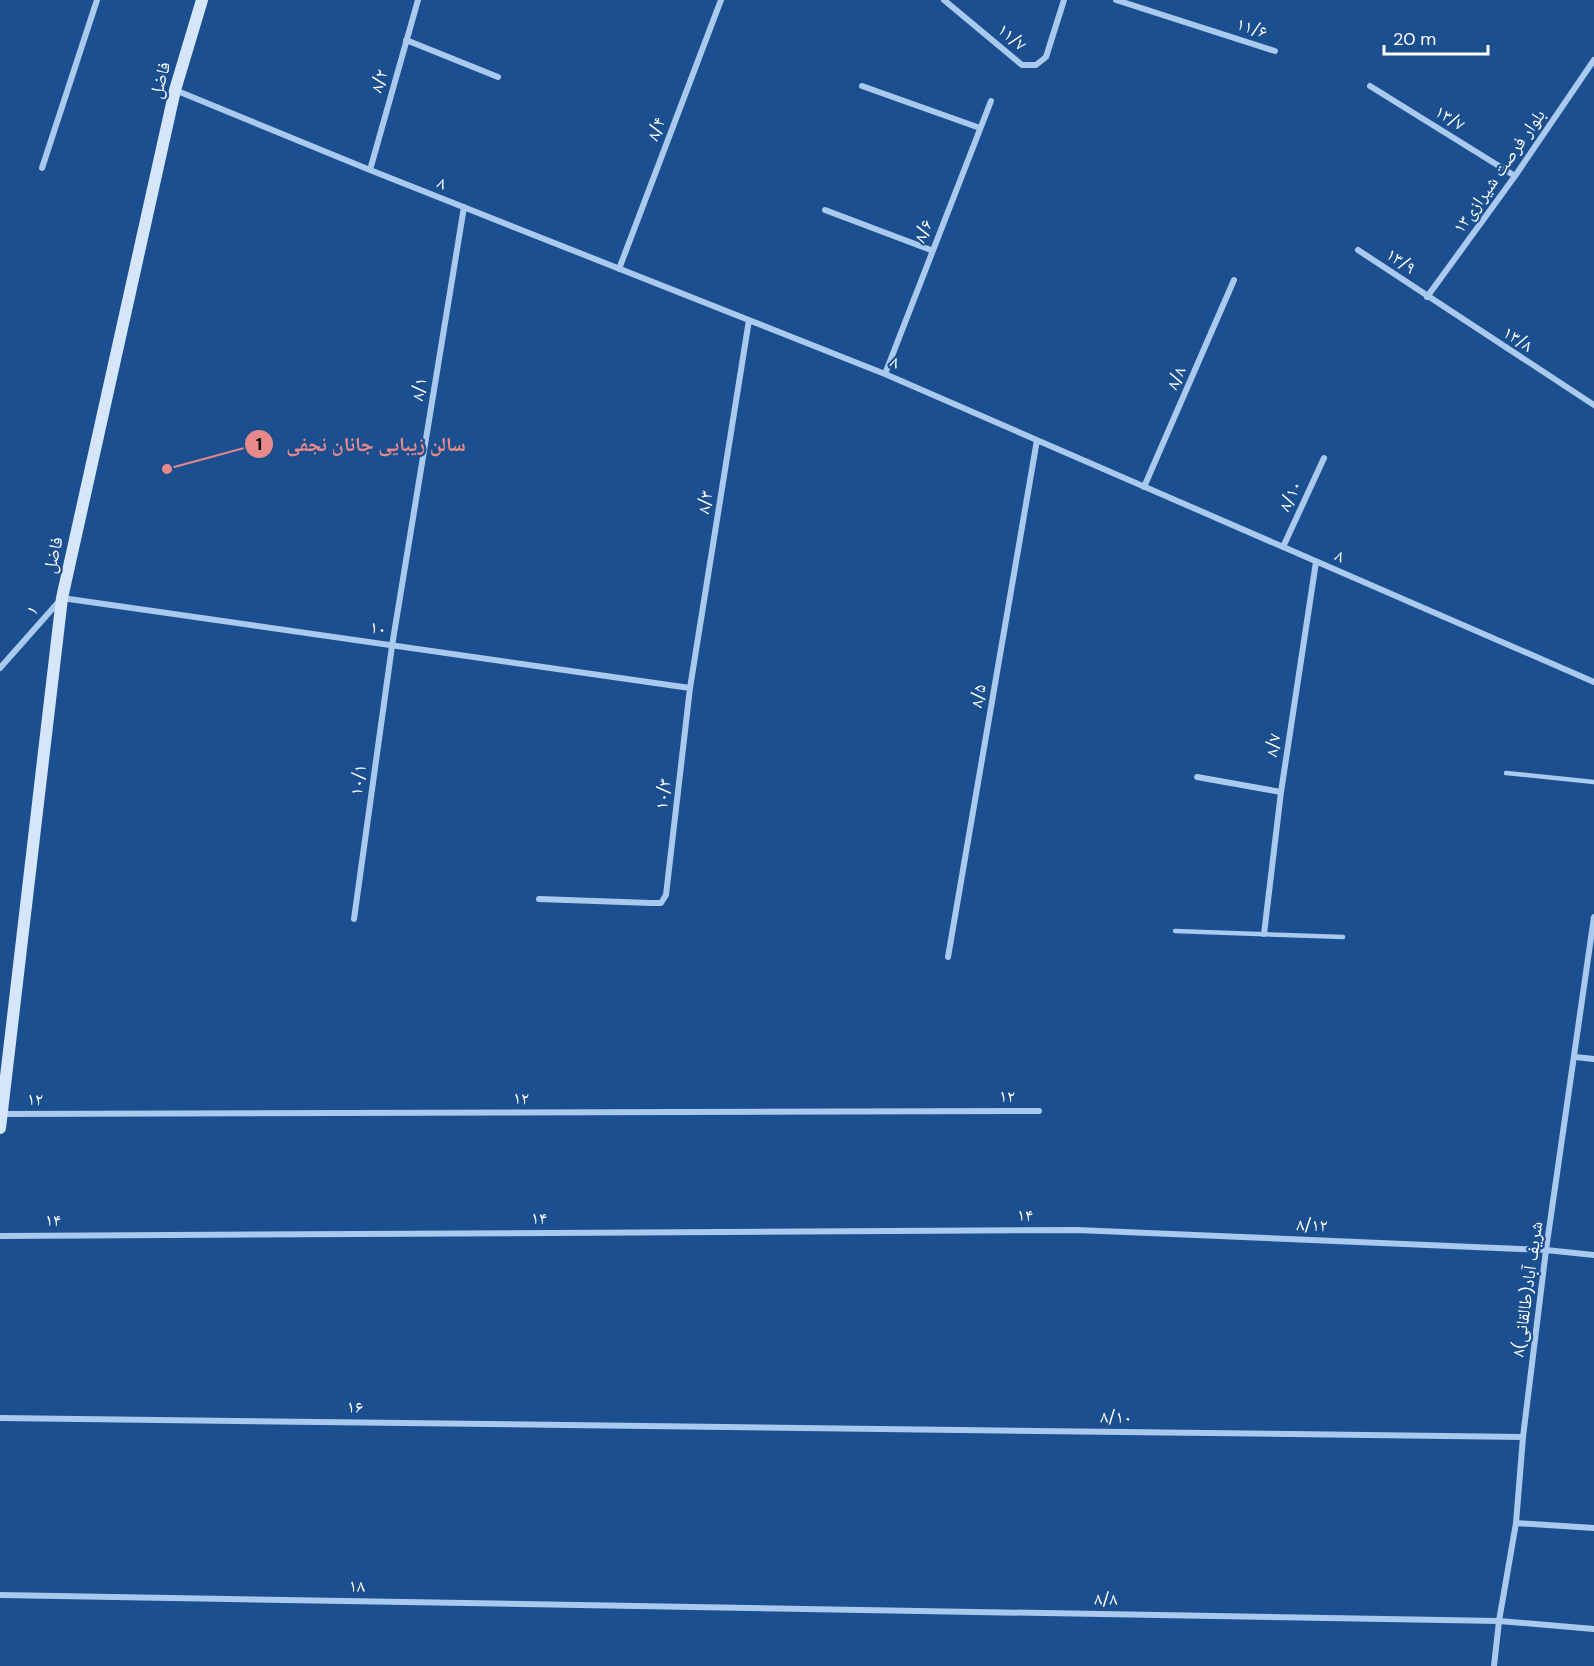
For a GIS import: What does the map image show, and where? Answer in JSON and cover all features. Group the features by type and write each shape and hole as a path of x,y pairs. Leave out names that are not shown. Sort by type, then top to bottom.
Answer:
{"main road":[{"name":"فاضل","path":"0,1128 62,598 175,90 202,0"}],"street":[{"path":"42,168 97,0"},
{"name":"۸/۲","path":"370,170 418,0"},
{"name":"۸/۴","path":"619,268 721,0"},
{"name":"۱۱/۷","path":"944,0 1022,65 1036,65 1046,57 1064,0"},
{"name":"۱۱/۶","path":"1116,0 1275,51"},
{"path":"406,40 498,77"},
{"name":"بلوار فرصت شیرازی۱۳","path":"1427,297 1515,176 1594,61"},
{"path":"862,86 980,128"},
{"name":"۱۳/۷","path":"1370,86 1515,176"},
{"name":"۸","path":"175,90 370,170 885,374 1594,682"},
{"name":"۸/۶","path":"885,374 931,250 991,101"},
{"name":"۸/۱","path":"392,646 464,207"},
{"path":"825,210 931,250"},
{"name":"۱۳/۹","path":"1358,250 1427,297"},
{"name":"۸/۸","path":"1144,487 1234,280"},
{"name":"۱۳/۸","path":"1427,297 1594,405"},
{"name":"۸/۳","path":"690,688 749,320"},
{"name":"۸/۵","path":"948,957 1037,440"},
{"name":"۸/۱۰","path":"1283,547 1324,458"},
{"name":"۸/۷","path":"1264,934 1281,792 1316,562"},
{"name":"۱۰","path":"62,598 690,688"},
{"name":"۱","path":"0,668 62,598"},
{"name":"۱۰/۱","path":"354,919 392,646"},
{"name":"۱۰/۳","path":"539,898 661,903 666,895 690,688"},
{"path":"1197,777 1281,792"},
{"name":"۸شریف آباد(طالقانی)","path":"1494,1666 1499,1621 1516,1523 1523,1437 1546,1250 1594,917"},
{"path":"1575,1057 1594,1059"},
{"name":"۱۲","path":"2,1114 1039,1111"},
{"name":"۸/۱۲","path":"1077,1230 1546,1250 1594,1255"},
{"name":"۱۴","path":"0,1236 1077,1230"},
{"name":"۱۶","path":"0,1418 710,1427"},
{"name":"۸/۱۰","path":"710,1427 1523,1437"},
{"path":"1516,1523 1594,1528"},
{"name":"۱۸","path":"0,1595 713,1607"},
{"name":"۸/۸","path":"713,1607 1499,1621 1594,1629"}],"lane":[{"path":"1506,773 1594,782"},
{"path":"1175,931 1343,937"}],"place":[{"name":"سالن زیبایی جانان نجفی","path":"167,469"}]}
